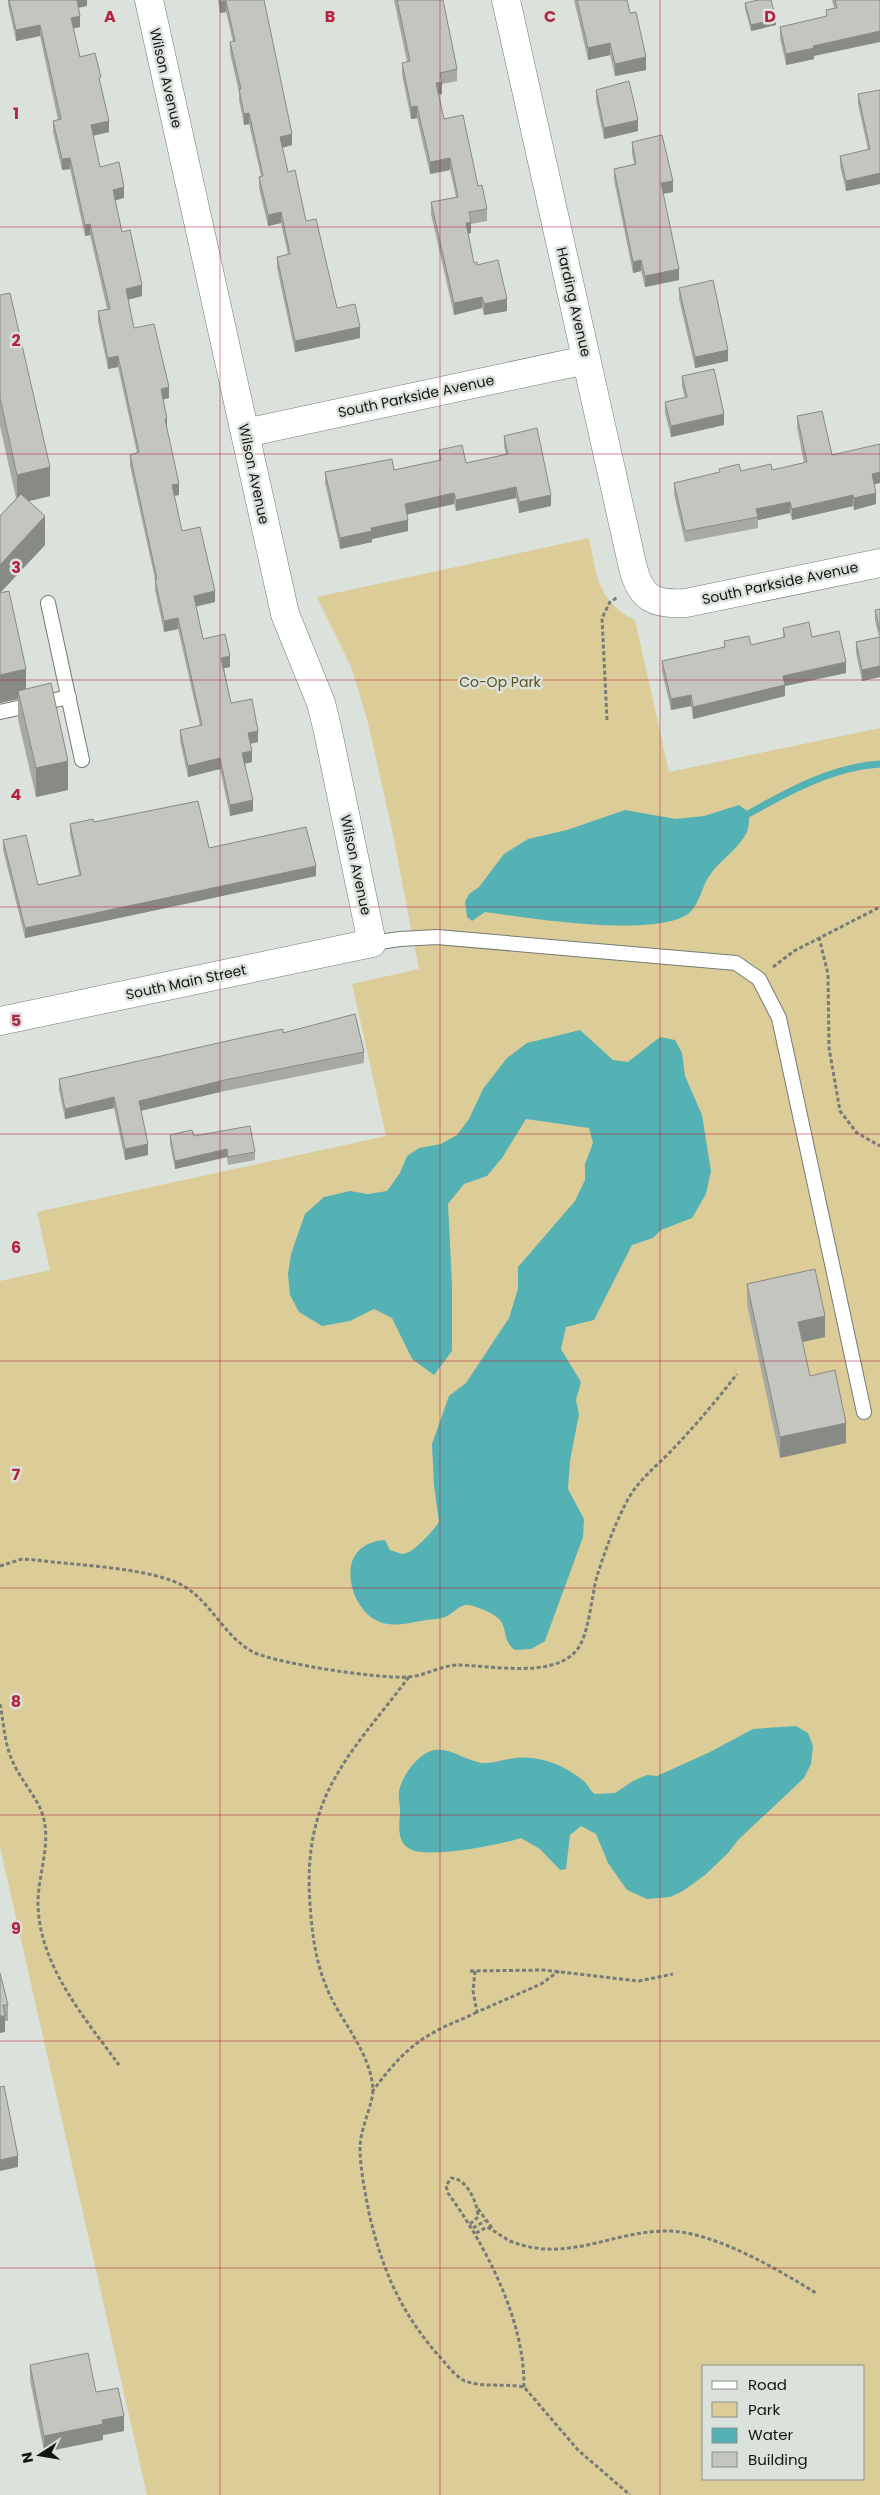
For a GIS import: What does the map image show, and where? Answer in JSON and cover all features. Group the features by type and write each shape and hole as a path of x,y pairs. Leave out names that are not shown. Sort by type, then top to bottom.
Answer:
{"street":[{"name":"Wilson Avenue","path":"149,0 285,614 321,703 372,943"},
{"name":"Harding Avenue","path":"506,0 633,568 637,583 647,595"},
{"name":"South Parkside Avenue","path":"245,433 586,360"},
{"name":"South Parkside Avenue","path":"647,595 663,603 686,603 880,562"},
{"name":"South Main Street","path":"0,1020 372,943"}],"lane":[{"path":"48,603 82,760"},
{"path":"0,712 69,697"},
{"path":"372,943 437,937 736,963 759,979 779,1018 864,1412"}],"path":[{"path":"608,720 602,618 605,609 614,598 647,595"},
{"path":"759,979 794,951 880,907"},
{"path":"819,937 828,974 829,1048 840,1111 857,1133 880,1146"},
{"path":"0,1566 22,1559 163,1578 196,1594 233,1636 254,1652 272,1658 316,1666 377,1675 409,1677 453,1666 532,1668 558,1662 577,1651 585,1631 598,1573 611,1535 628,1499 637,1486 674,1448 737,1374"},
{"path":"372,2092 368,2069 362,2054 350,2027 327,1989 318,1966 310,1918 308,1863 316,1819 333,1779 366,1730 409,1677"},
{"path":"0,1704 7,1747 12,1762 43,1816 46,1832 38,1899 39,1914 48,1950 56,1971 71,1997 119,2065"},
{"path":"477,2012 472,1971 559,1971 640,1981 674,1974"},
{"path":"524,2387 474,2383 458,2376 418,2328 394,2292 383,2265 375,2237 361,2172 362,2129 372,2092 399,2059 418,2043 431,2034 541,1984 559,1971"},
{"path":"494,2230 485,2221 463,2182 457,2178 451,2178 448,2181 448,2193 476,2233 495,2272 511,2317 522,2365 524,2387 578,2450 630,2495"},
{"path":"470,2224 478,2217 478,2208"},
{"path":"473,2228 485,2221"},
{"path":"476,2233 487,2227 509,2240 546,2250 564,2250 651,2232 667,2231 695,2235 728,2246 816,2293"}],"green space":[{"name":"Co-Op Park","path":"589,538 597,575 606,596 622,613 635,620 669,772 880,728 880,2495 147,2495 0,1847 0,1281 50,1270 37,1212 386,1136 352,984 419,969 392,830 368,723 352,669 317,597"}],"water":[{"path":"739,805 750,813 749,825 744,838 710,875 692,910 688,914 671,921 647,925 590,924 559,922 485,912 472,921 467,917 465,902 469,894 479,887 504,854 528,839 567,830 625,810 676,819 704,816"},
{"path":"580,1030 613,1060 628,1062 660,1037 675,1040 682,1053 685,1076 702,1115 711,1171 706,1194 692,1218 661,1230 653,1238 632,1245 594,1320 566,1327 561,1349 581,1382 576,1400 579,1414 570,1461 568,1489 584,1519 583,1537 545,1641 531,1649 515,1650 507,1641 504,1627 497,1617 469,1605 462,1606 441,1618 403,1624 379,1622 366,1613 355,1595 351,1579 351,1567 354,1557 357,1552 370,1543 385,1540 390,1550 402,1554 411,1551 433,1531 439,1522 434,1485 432,1444 449,1396 466,1383 509,1318 518,1289 518,1267 575,1201 585,1180 585,1164 593,1143 589,1128 526,1119 502,1158 487,1176 464,1184 448,1204 452,1284 452,1351 434,1375 412,1359 392,1318 374,1309 350,1321 322,1326 299,1312 290,1295 288,1274 291,1254 305,1214 324,1197 350,1191 368,1194 387,1191 400,1173 407,1156 419,1148 441,1144 457,1135 469,1119 483,1089 507,1058 527,1043"},
{"path":"796,1726 808,1733 813,1746 811,1764 804,1778 738,1840 728,1853 705,1875 683,1891 670,1897 647,1899 627,1890 608,1863 596,1834 581,1826 570,1835 566,1869 560,1870 540,1849 521,1838 450,1852 422,1852 407,1847 401,1838 399,1827 399,1791 401,1785 407,1772 417,1760 435,1750 447,1751 482,1763 525,1758 544,1760 578,1776 595,1794 615,1793 633,1781 647,1775 657,1776 710,1752 753,1729"}],"building":[{"path":"9,0 77,0 80,16 71,18 80,57 95,53 109,121 91,125 100,167 119,162 124,187 113,190 122,232 130,230 142,285 126,289 134,328 154,324 169,387 161,389 167,419 165,419 179,484 172,485 182,531 200,527 215,591 194,596 203,639 225,634 230,656 221,658 231,703 252,699 258,731 248,733 252,751 242,753 253,800 230,805 220,758 188,766 180,730 202,725 178,618 164,621 155,579 157,579 130,455 139,452 118,356 108,358 98,311 110,309 90,224 85,225 70,158 62,159 53,121 61,119 40,25 16,30"},
{"path":"220,0 264,0 292,134 280,137 288,172 295,170 306,221 316,219 337,308 355,304 360,327 295,341 277,257 290,254 281,212 268,215 259,177 263,176 249,113 244,114 239,89 241,89 230,42 235,41 226,1 220,2"},
{"path":"397,0 443,0 457,69 440,73 442,82 436,83 444,119 463,115 478,186 482,185 487,209 469,212 471,222 466,223 474,263 477,262 477,265 498,260 507,299 484,304 482,297 454,303 431,202 458,197 450,158 430,162 417,106 411,107 402,63 410,61"},
{"path":"577,0 627,0 630,13 636,12 646,57 615,64 610,43 588,48"},
{"path":"771,0 776,19 751,25 745,3"},
{"path":"835,0 880,0 880,31 786,54 780,27 827,16 826,10 837,8"},
{"path":"629,81 638,120 604,128 596,90"},
{"path":"880,90 880,173 846,181 840,156 870,149 858,94"},
{"path":"662,135 673,181 661,183 679,269 645,276 641,260 633,262 614,169 636,164 632,142"},
{"path":"713,280 728,350 695,357 679,288"},
{"path":"10,293 50,467 17,475 0,398 0,295"},
{"path":"714,369 724,414 671,426 665,402 687,397 682,376"},
{"path":"822,411 832,455 880,444 880,472 872,474 876,493 854,498 853,495 792,509 790,502 756,509 758,517 685,531 674,483 720,472 719,469 739,464 741,471 771,464 772,470 807,462 797,416"},
{"path":"537,428 551,495 519,502 516,487 456,500 454,493 405,504 408,520 371,528 372,531 340,538 325,472 392,459 394,470 441,460 439,450 462,445 466,463 508,454 504,436"},
{"path":"21,494 45,516 0,565 0,516"},
{"path":"9,591 26,669 0,675 0,593"},
{"path":"880,609 880,631 875,610"},
{"path":"809,622 812,637 839,631 846,662 783,676 785,685 693,707 691,695 671,699 662,661 725,647 724,641 749,636 751,645 785,637 783,628"},
{"path":"880,637 880,666 862,670 856,642"},
{"path":"51,683 68,761 36,768 18,691"},
{"path":"198,801 209,848 306,827 316,866 25,928 3,840 26,835 38,885 81,875 70,824 93,819 94,822"},
{"path":"355,1014 364,1052 220,1081 139,1101 148,1144 125,1149 114,1097 65,1109 59,1079 283,1029 283,1033"},
{"path":"250,1126 255,1152 228,1157 227,1149 175,1161 170,1135 192,1130 194,1136"},
{"path":"815,1269 825,1316 798,1322 810,1376 835,1370 846,1423 780,1437 747,1284"},
{"path":"0,1973 8,2005 3,2005 5,2016 0,2016"},
{"path":"4,2086 18,2156 0,2160 0,2087"},
{"path":"88,2353 96,2392 118,2388 124,2416 102,2420 103,2424 44,2436 30,2365"}],"waterway":[{"path":"750,813 813,781 846,770 880,764"}]}
